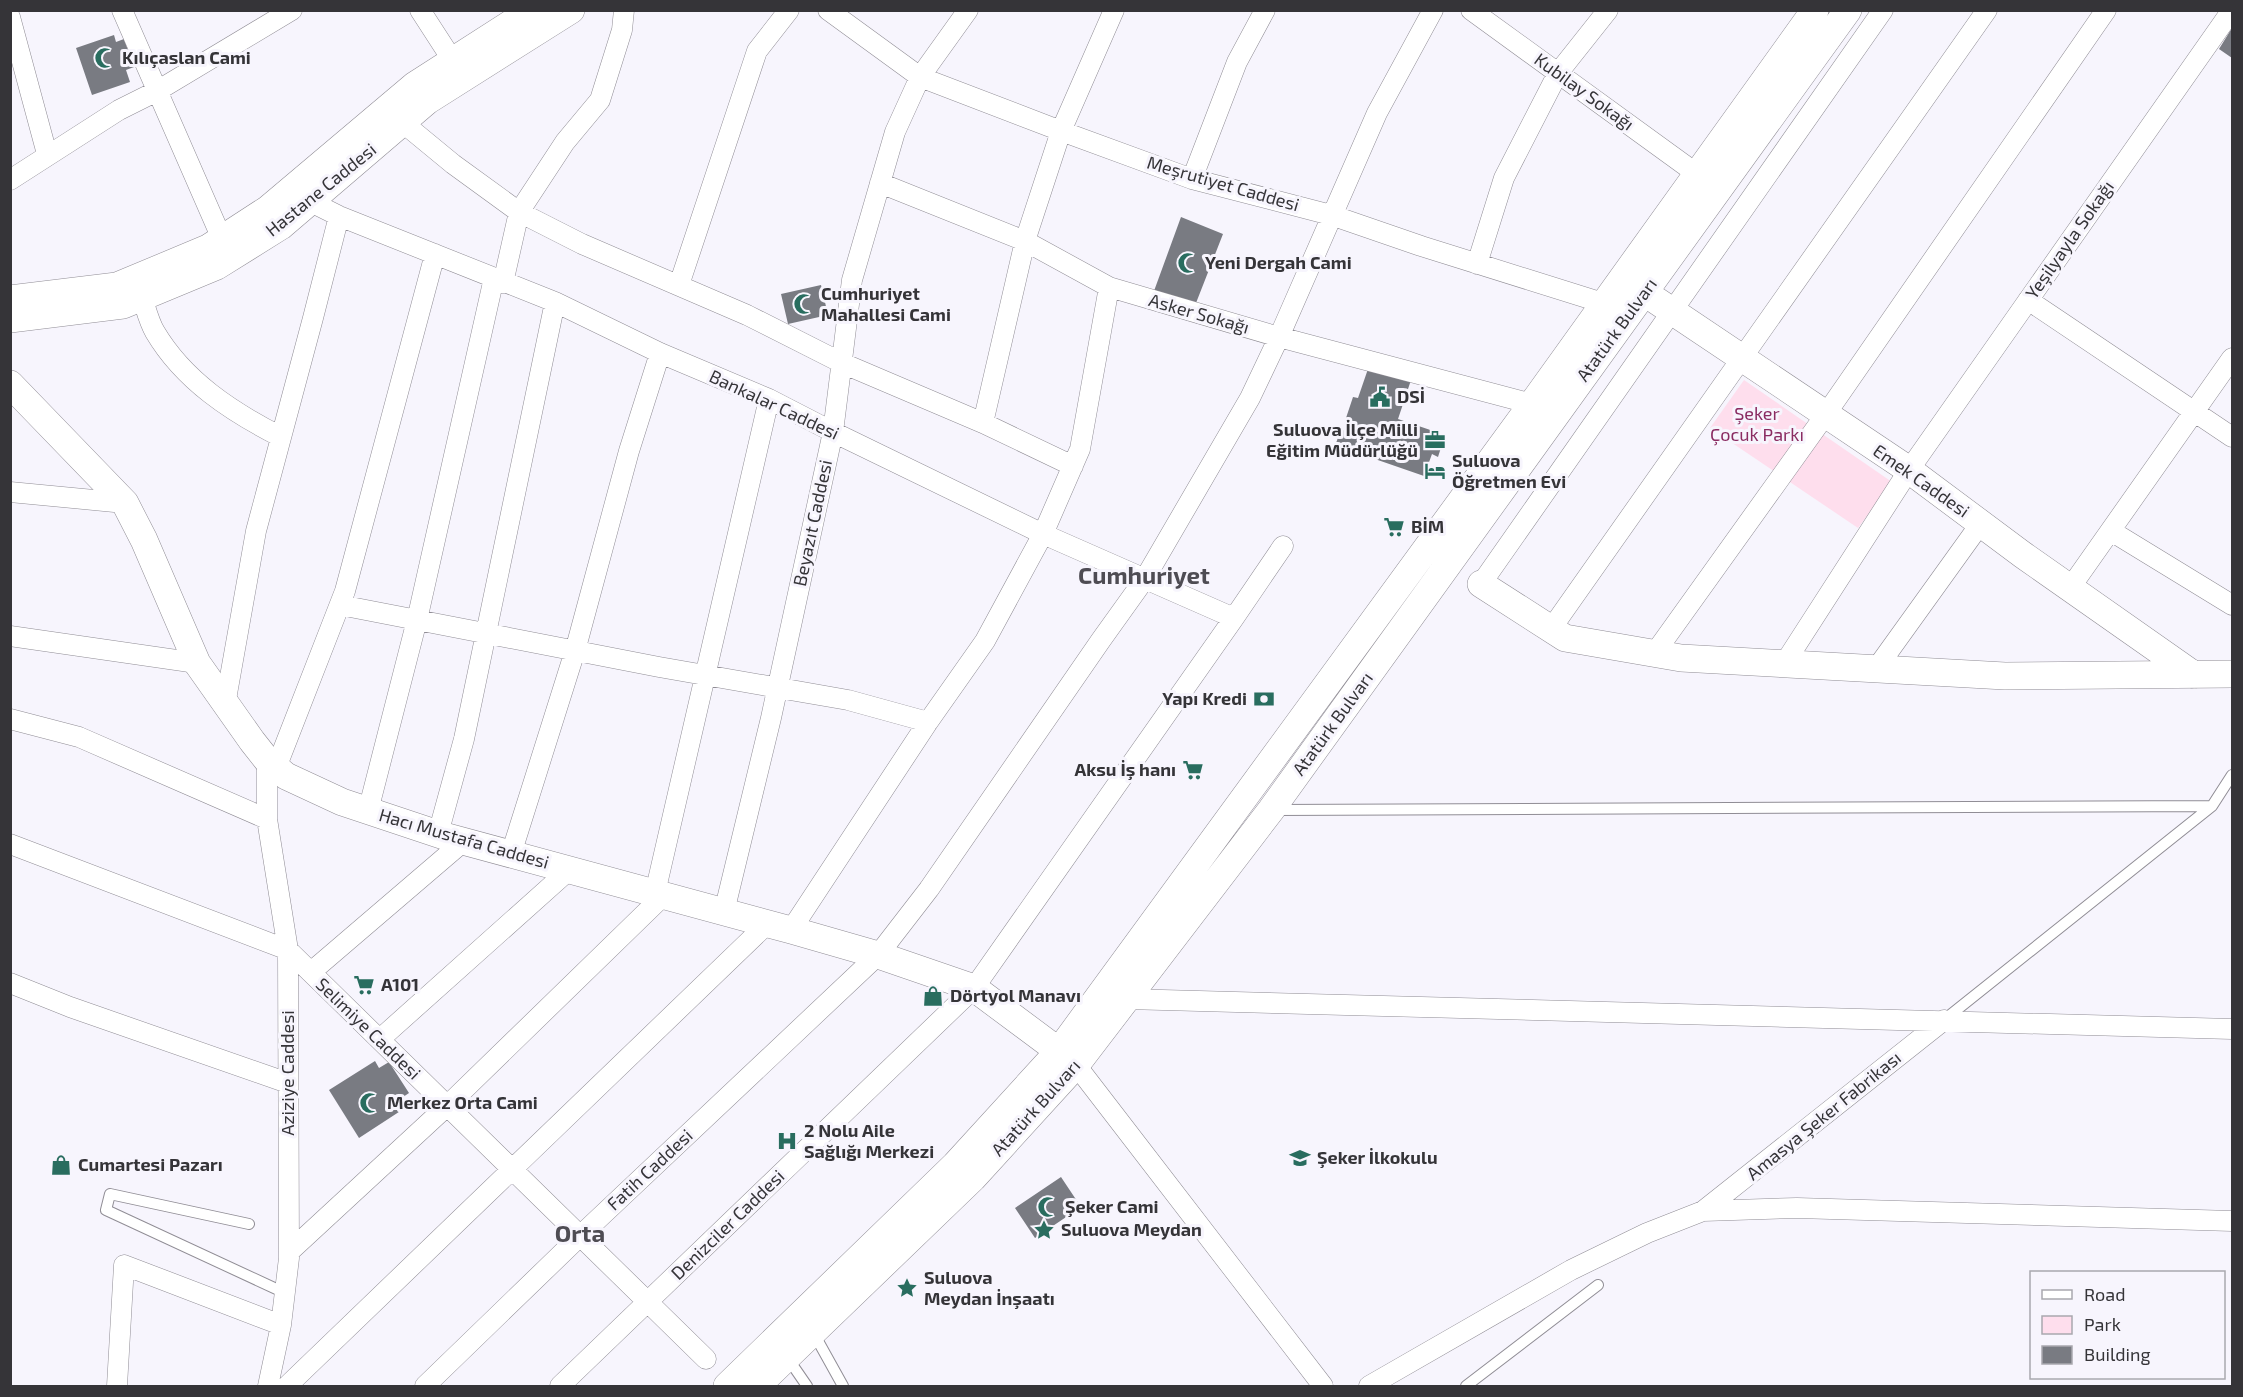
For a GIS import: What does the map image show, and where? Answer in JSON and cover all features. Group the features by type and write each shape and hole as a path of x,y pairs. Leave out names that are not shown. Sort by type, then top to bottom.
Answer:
{"street":[{"path":"122,10 222,239"},
{"path":"10,180 47,154 119,110 157,91 292,10"},
{"path":"420,10 453,61"},
{"name":"Hastane Caddesi","path":"10,299 117,286 208,248 268,209 415,85 532,10"},
{"name":"Hastane Caddesi","path":"10,319 123,305 217,267 280,226 427,101 571,10"},
{"path":"368,811 417,620 498,280 519,212 565,142 600,100 622,30 624,10"},
{"path":"678,285 757,51 789,10"},
{"name":"Meşrutiyet Caddesi","path":"828,10 920,77 1061,131 1192,179 1331,215 1603,303"},
{"name":"Beyazıt Caddesi","path":"724,912 777,689 833,432 852,280 895,132 920,77 968,10"},
{"path":"983,423 1025,241 1061,131 1113,10"},
{"path":"1192,179 1237,62 1265,10"},
{"name":"Fatih Caddesi","path":"424,1386 878,955 929,889 1144,580 1250,398 1377,113 1433,10"},
{"name":"Kubilay Sokağı","path":"1471,10 1696,174"},
{"path":"1477,264 1504,178 1558,73 1608,10"},
{"name":"Atatürk Bulvarı","path":"757,1386 973,1178 1068,1058 1603,303 1815,10"},
{"name":"Atatürk Bulvarı","path":"727,1386 1068,1058 1126,999 1271,810 1848,10"},
{"path":"1883,10 1481,584 1565,638 1681,658 2005,676 2232,674"},
{"path":"1551,628 1987,10"},
{"path":"1654,654 1826,414 2106,10"},
{"name":"Yeşilyayla Sokağı","path":"1784,664 1909,470 2232,10"},
{"path":"10,17 47,154"},
{"path":"402,122 453,164 519,212 582,244 747,315 842,363 983,423 1073,466"},
{"name":"Asker Sokağı","path":"880,183 1025,241 1109,287 1279,337 1532,404"},
{"name":"Bankalar Caddesi","path":"309,201 339,216 555,302 660,353 769,399 1043,534 1234,618"},
{"path":"225,705 242,620 256,531 339,216"},
{"path":"272,764 345,591 435,254"},
{"path":"287,1386 512,1169 779,926 986,641 1043,534 1080,449 1109,287"},
{"name":"Emek Caddesi","path":"1645,292 1909,470 2194,675"},
{"path":"142,297 154,330 175,361 205,389 243,417 281,436"},
{"path":"2028,300 2232,437"},
{"path":"311,972 451,838 464,739 555,302"},
{"path":"511,854 574,651 629,451 660,353"},
{"path":"2070,588 2232,358"},
{"name":"Hacı Mustafa Caddesi","path":"14,389 125,503 144,540 197,663 225,705 272,764 286,776 342,802 451,838 779,926 878,955 974,988 1068,1058"},
{"path":"289,1252 447,1106 659,894 769,399"},
{"path":"10,492 125,503"},
{"path":"1876,669 1980,523"},
{"path":"2111,531 2232,605"},
{"name":"Denizciler Caddesi","path":"560,1386 974,988 1283,546"},
{"path":"340,605 706,676 848,700 928,722"},
{"path":"10,636 197,663"},
{"path":"10,719 79,737 267,819"},
{"name":"Aziziye Caddesi","path":"268,1386 281,1325 289,1252 288,950 267,819 272,764"},
{"path":"10,844 288,950"},
{"path":"380,1039 568,870"},
{"name":"Selimiye Caddesi","path":"288,950 706,1359"},
{"path":"10,983 70,1007 288,1083"},
{"path":"1126,999 2232,1029"},
{"name":"Amasya Şeker Fabrikası","path":"1703,1211 1944,1020"},
{"path":"1068,1058 1323,1386"},
{"path":"1369,1386 1571,1270 1647,1233 1703,1211 1797,1208 2232,1221"},
{"path":"117,1386 124,1265 281,1325"}],"lane":[{"path":"1944,1020 2212,806 2232,775"},
{"path":"1271,810 2212,806"},
{"path":"249,1224 110,1194 106,1210 285,1293"},
{"path":"1466,1386 1598,1285"},
{"path":"812,1332 843,1386"},
{"path":"787,1357 807,1386"}],"green space":[{"name":"Şeker Çocuk Parkı","path":"1744,380 1892,482 1858,528 1710,428"}],"building":[{"path":"2232,28 2232,58 2219,49"},
{"name":"Kılıçaslan Cami","path":"114,35 116,42 124,39 134,67 126,70 130,82 92,95 76,48"},
{"name":"Yeni Dergah Cami","path":"1181,217 1223,234 1196,303 1154,291"},
{"name":"Cumhuriyet Mahallesi Cami","path":"821,285 828,315 788,324 781,294"},
{"path":"1369,366 1411,380 1398,419 1445,435 1438,457 1432,454 1424,476 1372,458 1374,451 1371,450 1368,457 1335,446 1341,429 1345,431 1347,426 1344,424 1353,397 1358,398"},
{"name":"Merkez Orta Cami","path":"375,1061 379,1068 389,1062 409,1093 400,1099 405,1108 359,1138 329,1090"},
{"name":"Şeker Cami","path":"1061,1177 1081,1207 1035,1238 1015,1208"}],"place":[{"name":"Kılıçaslan Cami","path":"105,58"},
{"name":"Yeni Dergah Cami","path":"1188,263"},
{"name":"Cumhuriyet Mahallesi Cami","path":"804,304"},
{"name":"DSİ","path":"1380,397"},
{"name":"Suluova İlçe Milli Eğitim Müdürlüğü","path":"1435,440"},
{"name":"Suluova Öğretmen Evi","path":"1435,471"},
{"name":"BİM","path":"1394,527"},
{"name":"Yapı Kredi","path":"1264,699"},
{"name":"Aksu İş hanı","path":"1193,770"},
{"name":"A101","path":"364,985"},
{"name":"Dörtyol Manavı","path":"933,996"},
{"name":"Merkez Orta Cami","path":"370,1103"},
{"name":"2 Nolu Aile Sağlığı Merkezi","path":"787,1141"},
{"name":"Şeker İlkokulu","path":"1300,1158"},
{"name":"Cumartesi Pazarı","path":"61,1165"},
{"name":"Şeker Cami","path":"1048,1207"},
{"name":"Suluova Meydan","path":"1044,1230"},
{"name":"Suluova Meydan İnşaatı","path":"907,1288"}],"district":[{"name":"Cumhuriyet","path":"1144,576"},
{"name":"Orta","path":"580,1234"}]}
